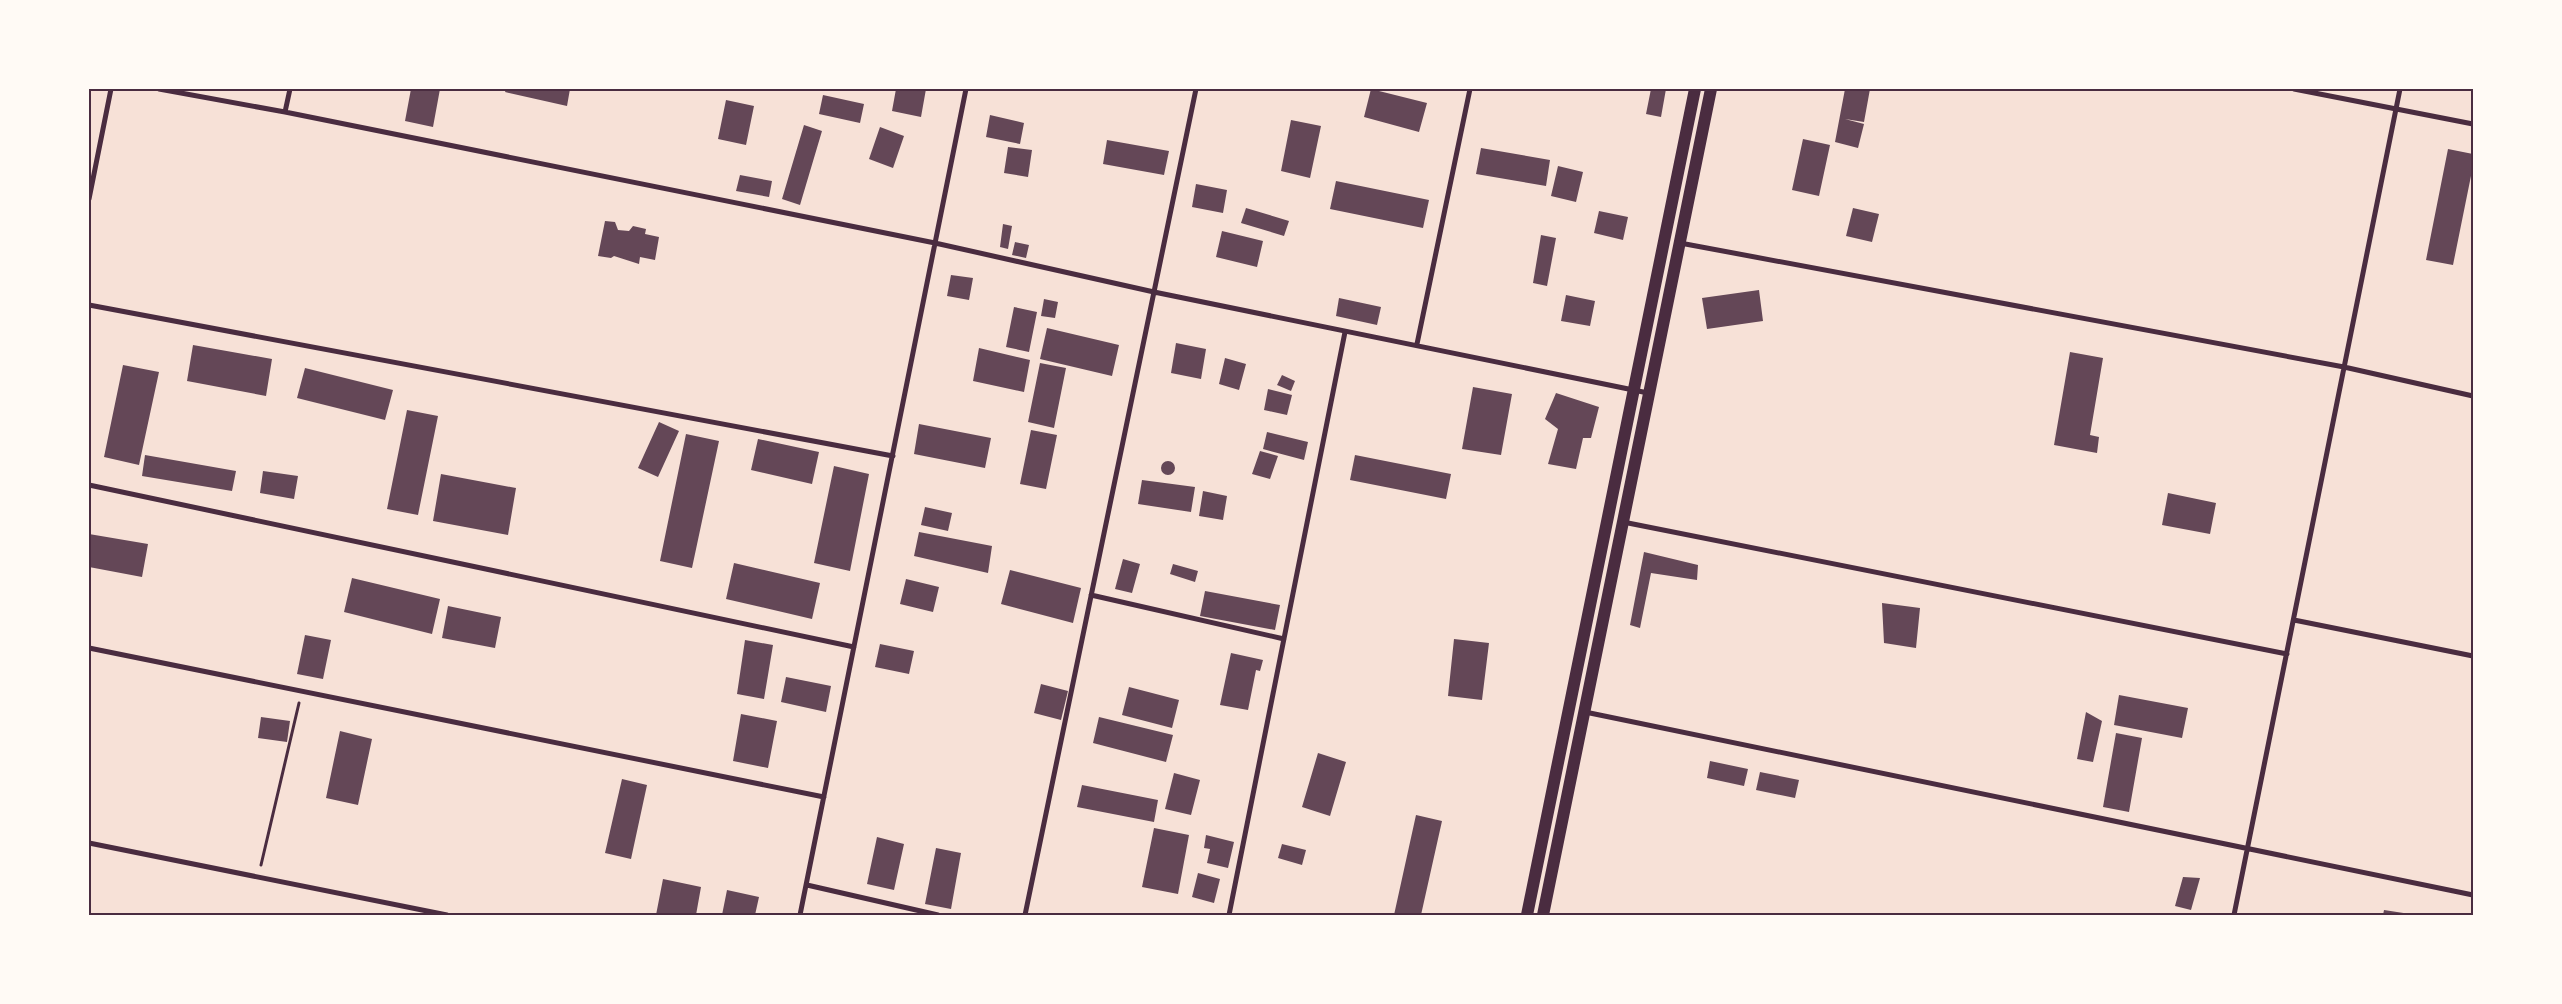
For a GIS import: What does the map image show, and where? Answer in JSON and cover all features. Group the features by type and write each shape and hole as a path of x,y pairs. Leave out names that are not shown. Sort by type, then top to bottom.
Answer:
{"main road":[{"path":"1527,915 1695,89"},
{"path":"1543,915 1711,89"}],"street":[{"path":"89,199 111,89"},
{"path":"159,89 285,112 935,243 1154,292 1345,332 1417,344 1649,393"},
{"path":"285,112 290,89"},
{"path":"800,915 966,89"},
{"path":"1025,915 1196,89"},
{"path":"1417,344 1470,89"},
{"path":"2294,89 2473,124"},
{"path":"2234,915 2400,89"},
{"path":"1680,243 2344,367 2473,396"},
{"path":"89,305 892,456"},
{"path":"1229,915 1345,332"},
{"path":"89,486 854,647"},
{"path":"1622,522 2287,654"},
{"path":"1091,595 1284,639"},
{"path":"2294,620 2473,656"},
{"path":"89,648 824,797"},
{"path":"1583,712 2473,895"},
{"path":"89,844 447,915"},
{"path":"806,885 938,915"}],"path":[{"path":"258,877 302,691"}],"building":[{"path":"411,89 440,89 433,127 405,121"},
{"path":"506,89 570,89 567,106 505,92"},
{"path":"896,89 926,89 921,117 892,111"},
{"path":"1371,89 1427,103 1419,132 1364,117"},
{"path":"1651,89 1666,89 1661,117 1646,114"},
{"path":"1845,89 1870,89 1864,122 1845,119 1864,124 1858,148 1835,142"},
{"path":"823,95 864,104 860,123 819,114"},
{"path":"726,100 754,106 746,145 718,139"},
{"path":"990,115 1024,123 1020,144 986,137"},
{"path":"1291,120 1321,126 1310,178 1281,171"},
{"path":"804,125 822,131 800,205 782,199"},
{"path":"880,127 904,136 893,168 869,159"},
{"path":"1803,139 1830,145 1819,196 1792,190"},
{"path":"1107,140 1169,151 1164,175 1103,164"},
{"path":"1008,147 1032,150 1028,177 1004,173"},
{"path":"1481,148 1550,160 1546,186 1476,174"},
{"path":"2448,149 2473,154 2473,166 2453,265 2426,260"},
{"path":"1558,166 1583,172 1576,202 1551,196"},
{"path":"740,175 772,181 769,197 736,191"},
{"path":"1336,181 1429,200 1423,228 1330,209"},
{"path":"1196,184 1227,190 1223,213 1192,207"},
{"path":"1246,208 1289,221 1284,236 1241,223"},
{"path":"1853,208 1879,214 1872,242 1846,236"},
{"path":"1599,211 1628,217 1623,240 1594,233"},
{"path":"605,221 615,222 618,230 629,231 633,226 646,229 645,234 659,237 655,260 640,257 639,264 614,256 611,258 598,256"},
{"path":"1003,224 1012,226 1008,249 1000,247"},
{"path":"1222,231 1263,241 1257,267 1216,257"},
{"path":"1541,235 1556,238 1547,286 1533,283"},
{"path":"1015,242 1029,245 1026,258 1012,255"},
{"path":"951,275 973,278 969,300 947,296"},
{"path":"1759,290 1763,321 1707,329 1702,298"},
{"path":"1566,295 1595,301 1590,326 1561,321"},
{"path":"1339,298 1381,307 1377,325 1336,316"},
{"path":"1044,299 1058,302 1055,318 1041,316"},
{"path":"1014,307 1037,312 1029,352 1006,347"},
{"path":"1047,328 1119,345 1112,376 1040,359"},
{"path":"1176,343 1206,349 1201,379 1171,373"},
{"path":"193,345 272,359 266,396 187,381"},
{"path":"979,348 1030,360 1024,392 973,381"},
{"path":"2070,352 2103,358 2090,435 2099,437 2097,453 2054,445"},
{"path":"1225,358 1246,364 1239,390 1219,384"},
{"path":"1040,363 1066,368 1054,428 1028,422"},
{"path":"123,365 159,372 139,465 104,457"},
{"path":"305,368 393,390 385,420 297,398"},
{"path":"1282,375 1295,381 1291,391 1277,385"},
{"path":"1473,387 1512,394 1501,455 1462,449"},
{"path":"1268,389 1292,395 1287,415 1264,410"},
{"path":"1556,393 1599,407 1591,438 1583,438 1576,469 1548,464 1558,429 1545,419"},
{"path":"407,410 438,416 418,515 387,509"},
{"path":"659,422 679,431 658,477 638,468"},
{"path":"919,424 991,438 985,468 914,454"},
{"path":"1031,430 1057,435 1046,489 1020,484"},
{"path":"1267,432 1308,442 1304,460 1263,449"},
{"path":"686,434 719,441 692,568 660,561"},
{"path":"758,439 819,452 812,484 751,470"},
{"path":"1260,451 1278,456 1270,479 1252,474"},
{"path":"145,455 236,471 232,491 142,476"},
{"path":"1355,455 1451,474 1446,499 1350,480"},
{"path":"1165,461 1171,461 1175,468 1171,475 1165,475 1161,471 1161,465"},
{"path":"834,466 869,474 850,571 814,563"},
{"path":"263,471 298,476 294,499 260,493"},
{"path":"441,474 516,488 508,535 433,521"},
{"path":"1142,480 1195,487 1191,512 1138,504"},
{"path":"1203,491 1227,496 1223,520 1199,516"},
{"path":"2168,493 2216,503 2210,534 2162,525"},
{"path":"925,507 952,513 948,531 921,525"},
{"path":"919,532 992,546 988,573 914,556"},
{"path":"89,534 148,544 142,577 89,567"},
{"path":"1644,552 1698,565 1697,580 1651,573 1640,628 1630,625"},
{"path":"1123,559 1140,564 1132,593 1115,589"},
{"path":"734,563 820,583 812,619 726,599"},
{"path":"1173,564 1198,571 1195,582 1170,574"},
{"path":"1010,570 1081,588 1073,623 1001,604"},
{"path":"352,578 440,599 432,634 344,612"},
{"path":"906,579 939,587 933,612 900,604"},
{"path":"1205,591 1280,605 1275,630 1200,616"},
{"path":"1882,603 1920,608 1916,648 1884,643"},
{"path":"448,606 501,617 495,648 442,638"},
{"path":"305,635 331,640 323,679 297,674"},
{"path":"1454,639 1489,643 1482,700 1448,696"},
{"path":"745,640 773,645 764,699 737,694"},
{"path":"880,644 914,651 909,674 875,667"},
{"path":"1231,653 1263,660 1260,671 1256,670 1248,710 1220,705"},
{"path":"786,677 831,686 826,712 781,702"},
{"path":"1041,684 1068,691 1061,720 1034,713"},
{"path":"1129,687 1179,700 1172,728 1122,715"},
{"path":"2119,695 2188,708 2182,738 2114,725"},
{"path":"2086,712 2102,721 2093,762 2077,759"},
{"path":"741,714 777,721 768,768 733,761"},
{"path":"261,717 290,721 287,742 258,738"},
{"path":"1099,717 1173,735 1166,762 1093,743"},
{"path":"340,731 372,739 358,805 326,798"},
{"path":"2116,733 2142,738 2129,812 2103,807"},
{"path":"1318,753 1346,762 1330,816 1302,807"},
{"path":"1710,761 1748,769 1744,786 1707,778"},
{"path":"1760,772 1799,780 1795,798 1756,790"},
{"path":"1174,773 1200,780 1191,815 1165,809"},
{"path":"622,779 647,785 631,859 605,853"},
{"path":"1082,785 1158,800 1154,822 1077,807"},
{"path":"1416,815 1442,821 1421,915 1394,915"},
{"path":"1154,828 1189,835 1178,894 1142,887"},
{"path":"1206,835 1234,842 1228,868 1207,863 1210,849 1204,848"},
{"path":"877,837 904,844 894,890 867,884"},
{"path":"1282,844 1306,850 1302,865 1278,858"},
{"path":"936,848 961,853 951,909 925,904"},
{"path":"1198,873 1220,879 1214,903 1192,897"},
{"path":"2183,877 2200,878 2191,910 2175,906"},
{"path":"663,879 701,887 696,915 656,915"},
{"path":"727,890 759,897 755,915 722,915"},
{"path":"2384,910 2410,914 2410,915 2383,915"}]}
